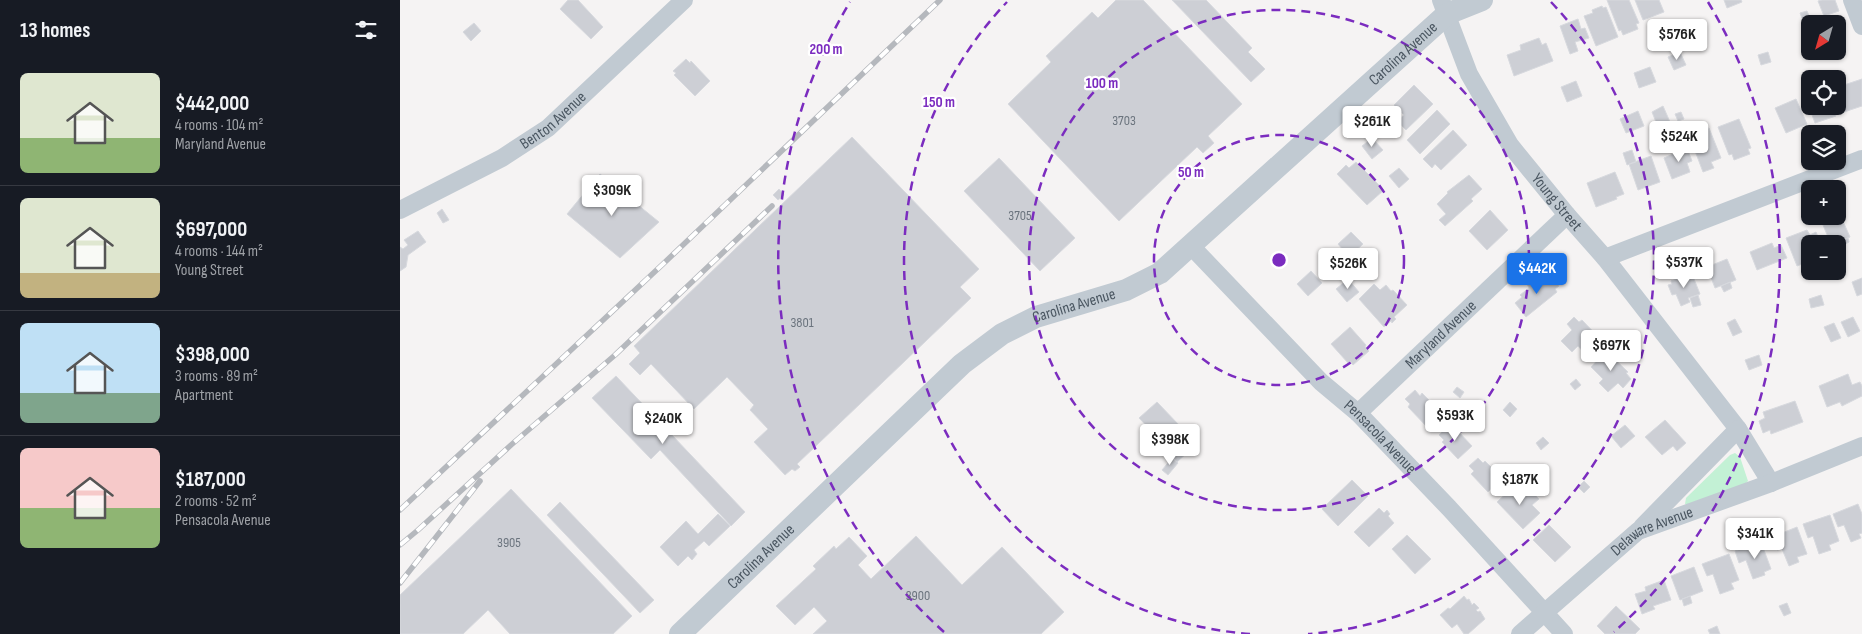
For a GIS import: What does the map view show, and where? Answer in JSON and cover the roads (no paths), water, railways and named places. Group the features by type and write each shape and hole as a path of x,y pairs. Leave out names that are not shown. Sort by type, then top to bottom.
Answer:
{"street":[{"name":"Benton Avenue","path":"400,210 502,158 548,128 684,0"},
{"name":"Carolina Avenue","path":"680,634 962,364 995,339 1036,317 1126,290 1160,273 1444,7 1482,0"},
{"path":"1852,0 1862,26"},
{"name":"Young Street","path":"1444,7 1469,74 1510,145 1605,258 1738,429 1771,483"},
{"path":"1605,258 1862,159"},
{"name":"Maryland Avenue","path":"1358,413 1567,215"},
{"name":"Pensacola Avenue","path":"1191,246 1321,382 1358,413 1449,508 1564,634"},
{"path":"1638,531 1738,429"},
{"name":"Delaware Avenue","path":"1520,634 1638,531 1771,483 1862,446"}],"railway":[{"path":"400,510 663,264 940,0"},
{"path":"400,545 615,355 772,206"},
{"path":"400,583 480,481"}]}
